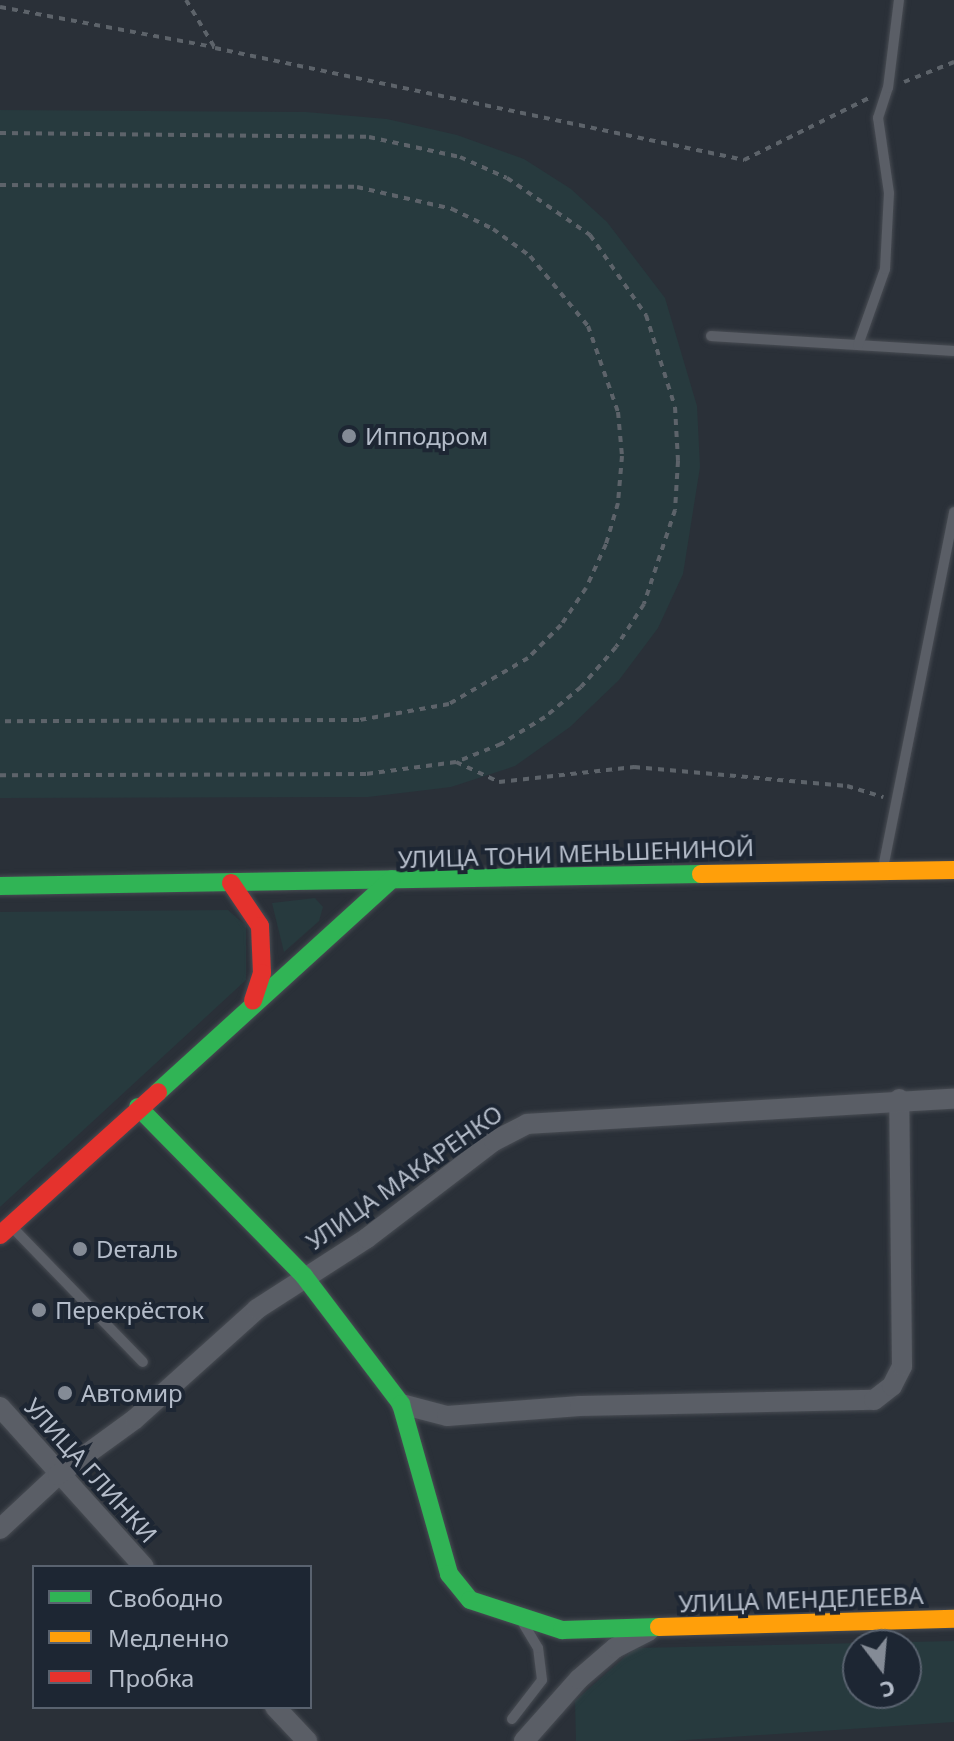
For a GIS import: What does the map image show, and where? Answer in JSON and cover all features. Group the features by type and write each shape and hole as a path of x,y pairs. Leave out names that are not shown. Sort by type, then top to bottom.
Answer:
{"street":[{"name":"УЛИЦА ТОНИ МЕНЬШЕНИНОЙ","path":"5,1230 253,1001 392,879 954,870"},
{"path":"0,886 392,879"},
{"path":"231,883 260,926 262,973 253,1001"},
{"path":"138,1107 304,1276 401,1404 447,1416 580,1406 874,1400 892,1386 902,1366 899,1099"},
{"name":"УЛИЦА МАКАРЕНКО","path":"0,1529 58,1475 135,1419 257,1309 367,1238 494,1141 527,1124 899,1099 954,1099"},
{"name":"УЛИЦА МЕНДЕЛЕЕВА","path":"401,1404 449,1574 470,1600 521,1620 562,1630 649,1631 818,1620 954,1619"},
{"name":"УЛИЦА ГЛИНКИ","path":"0,1407 142,1565"},
{"name":"УЛИЦА МЕНДЕЛЕЕВА","path":"524,1741 579,1679 615,1648 649,1631"},
{"path":"277,1709 307,1741"}],"lane":[{"path":"858,345 885,269 889,193 878,118 888,88 899,0"},
{"path":"711,336 954,351"},
{"path":"883,870 954,512"},
{"path":"942,572 954,563"},
{"path":"5,1230 143,1362"},
{"path":"512,1719 542,1680 538,1648 521,1620"}],"path":[{"path":"186,0 215,48"},
{"path":"0,7 215,48 744,160 888,88 954,62"},
{"path":"0,133 314,134 418,146 460,157 549,203 590,235 646,315 675,407 675,510 662,559 637,615 581,687 512,737 456,762 366,774 0,775"},
{"path":"0,185 357,187 452,209 493,229 530,256 588,326 618,412 622,456 618,503 606,544 578,601 528,658 449,704 359,720 0,721"},
{"path":"456,762 499,782 634,767 847,786 897,802"}],"green space":[{"name":"Ипподром","path":"0,110 306,112 387,119 457,135 524,159 571,189 607,222 665,298 697,406 700,467 683,574 658,628 619,680 570,727 515,766 451,787 368,797 0,798"},
{"path":"315,898 323,907 319,921 284,952 272,903"},
{"path":"228,910 246,926 246,980 0,1207 0,912"},
{"path":"954,1641 954,1722 671,1741 576,1741 575,1701 635,1648 842,1643 842,1709 922,1709 922,1642"}],"traffic: fast":[{"path":"0,886 701,874"},
{"path":"158,1092 392,879"},
{"path":"138,1107 304,1276 401,1404 449,1574 470,1600 562,1630 659,1627"}],"traffic: slow":[{"path":"701,874 954,870"},
{"path":"659,1627 954,1619"}],"traffic: jam":[{"path":"231,883 260,926 262,973 253,1001"},
{"path":"0,1235 158,1092"}],"place":[{"name":"Ипподром","path":"349,436"},
{"name":"Dеталь","path":"80,1249"},
{"name":"Перекрёсток","path":"39,1310"},
{"name":"Автомир","path":"65,1393"}]}
